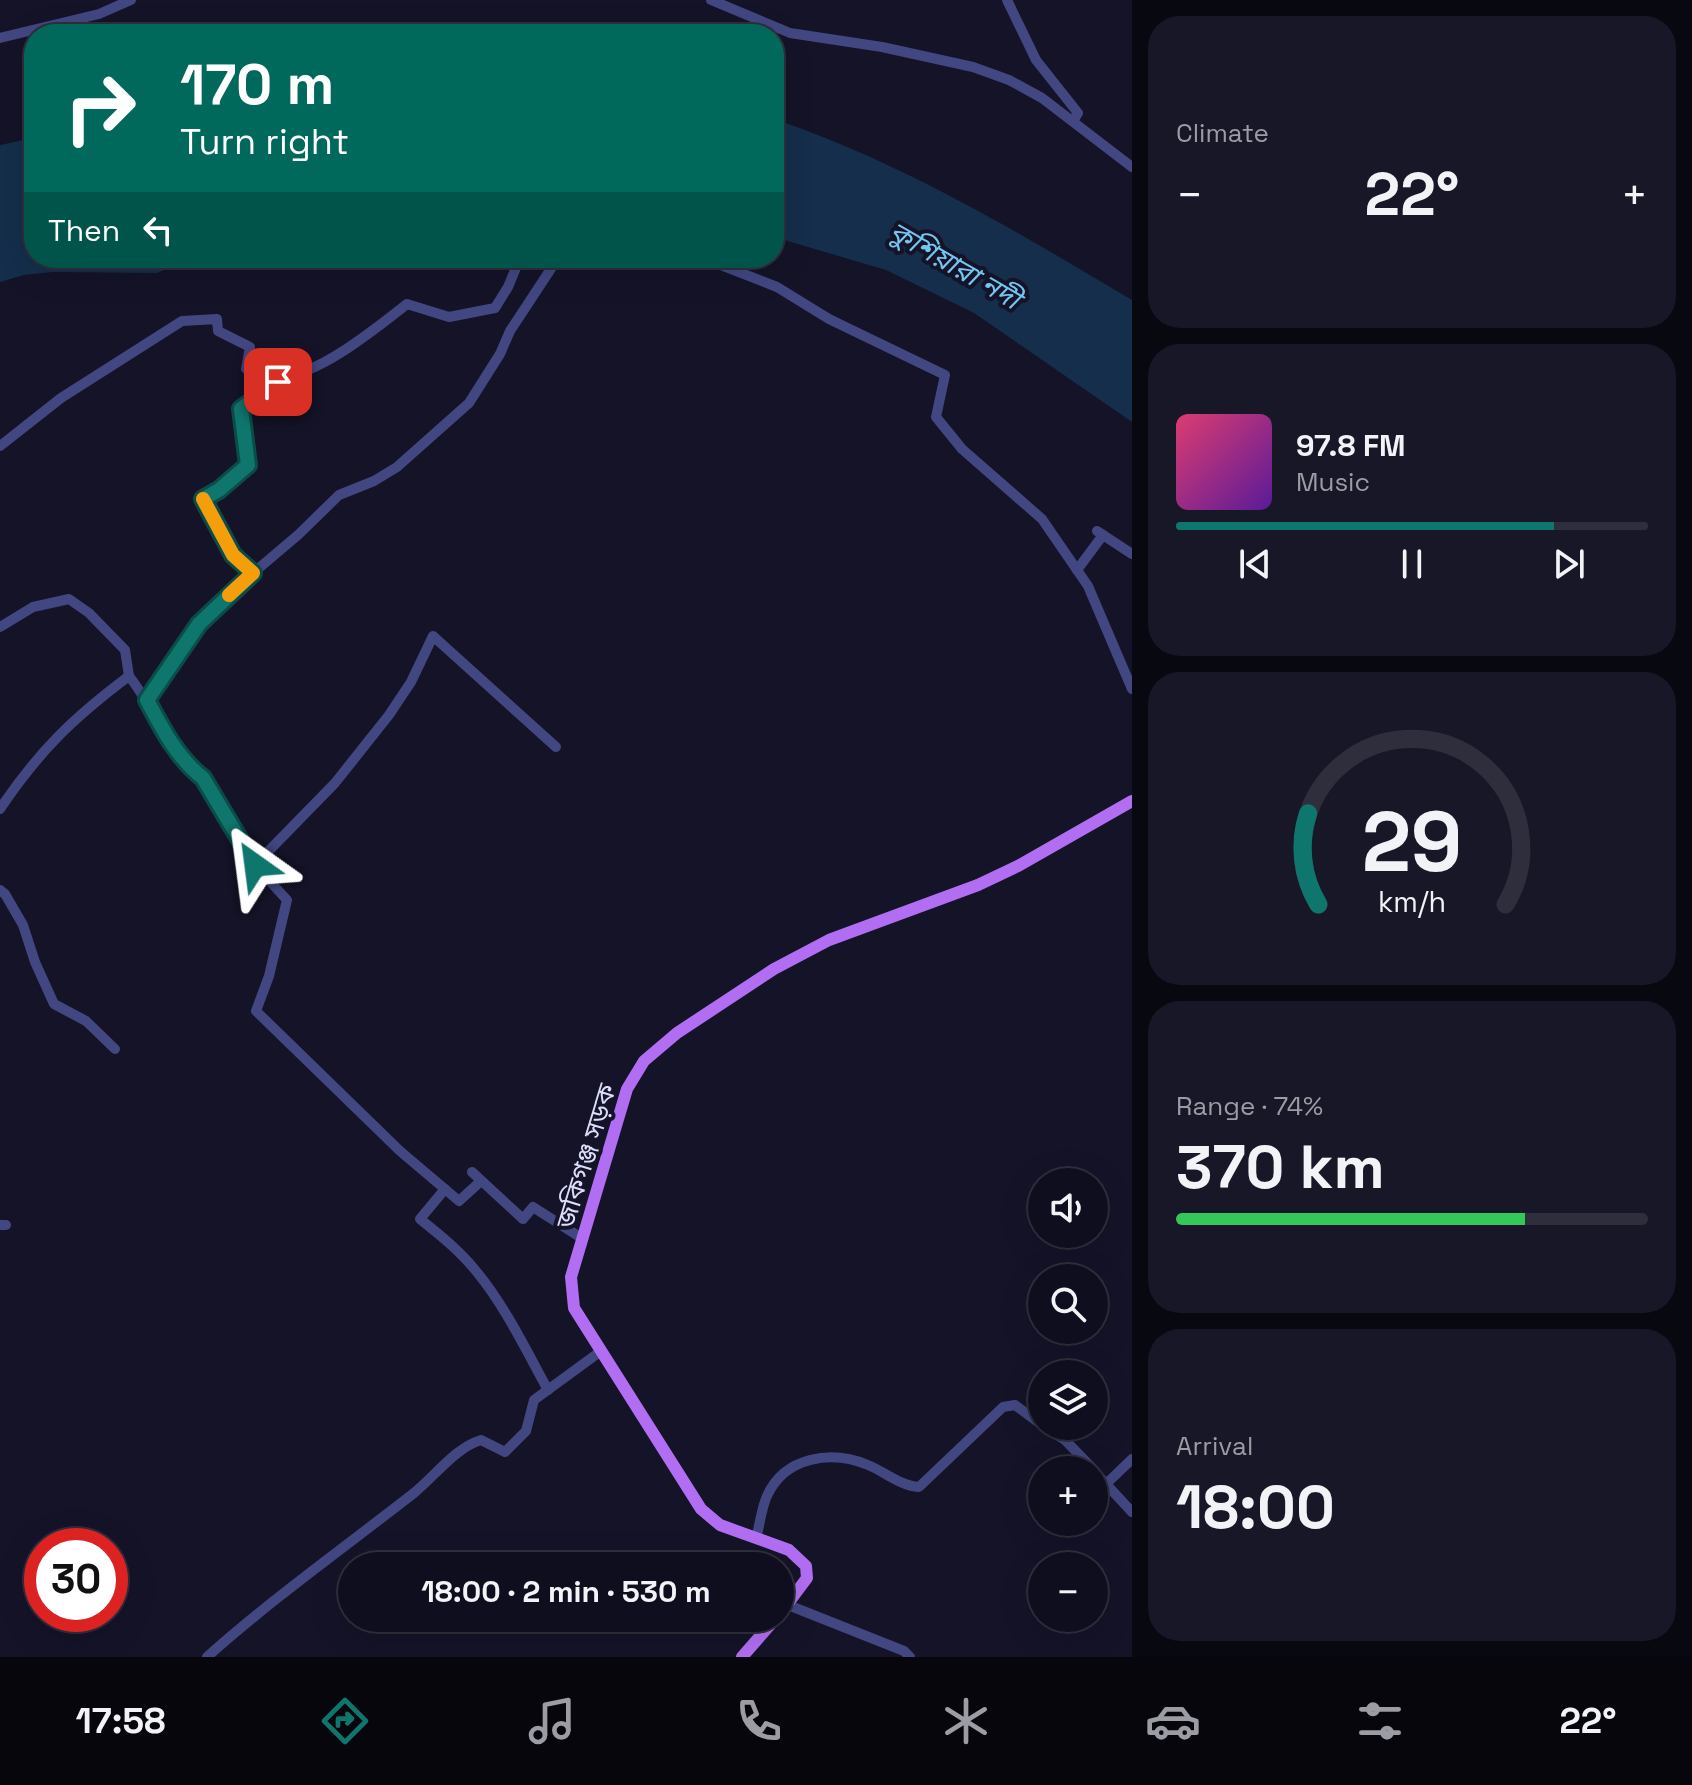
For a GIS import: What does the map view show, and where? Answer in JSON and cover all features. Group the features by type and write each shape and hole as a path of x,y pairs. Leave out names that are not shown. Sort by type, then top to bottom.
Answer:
{"main road":[{"name":"জকিগঞ্জ সড়ক","path":"791,1552 720,1525 701,1509 574,1308 571,1277 627,1089 644,1061 677,1033 774,969 829,940 1005,873 1132,801"},
{"name":"জকিগঞ্জ সড়ক","path":"794,1555 806,1566 807,1578 794,1595"},
{"name":"জকিগঞ্জ সড়ক","path":"742,1657 764,1632"}],"street":[{"path":"58,24 99,14 131,0"},
{"path":"711,0 768,24"},
{"path":"1007,0 1036,60 1078,113 1073,121"},
{"path":"784,30 973,67 1009,80 1042,98 1132,167"},
{"path":"0,38 24,32"},
{"path":"253,573 233,555 203,499 219,490 248,465 241,409 284,376 321,364 363,338 407,304 449,317 495,308 515,268"},
{"path":"147,700 199,624 253,573 339,495 374,481 397,467 469,403 500,354 510,331 551,268"},
{"path":"729,268 777,287 829,319 945,375 936,417 962,449 1042,519 1088,586 1132,689"},
{"path":"0,446 104,368 149,344 182,321 217,319 218,331 250,347 246,369 284,376"},
{"path":"1077,570 1100,533 1132,554"},
{"path":"0,627 33,607 69,599 89,613 125,650 129,676 167,736 190,768 203,778 255,865 287,900 269,976 256,1011 400,1151 459,1201 481,1181"},
{"path":"255,865 335,783 389,715 411,682 433,636 556,747"},
{"path":"0,809 39,754 77,716 129,676"},
{"path":"0,890 23,925 54,1004 86,1021 115,1049"},
{"path":"472,1172 523,1219 533,1207 583,1239"},
{"path":"445,1189 420,1219 477,1271 548,1390"},
{"path":"207,1657 238,1628 413,1494 463,1448 481,1440 505,1452 526,1431 534,1400 601,1351"},
{"path":"756,1538 767,1496 774,1485 790,1469 809,1460 831,1457 847,1459 919,1487 1003,1407 1015,1405 1028,1415"},
{"path":"1065,1440 1080,1456"},
{"path":"1108,1482 1132,1459"},
{"path":"1108,1486 1132,1512"},
{"path":"794,1616 904,1651 910,1657"}],"water":[{"name":"কুশিয়ারা নদী","path":"784,123 913,177 1002,224 1132,300 1132,422 974,313 886,270 784,240"},
{"path":"24,140 24,268 169,268 157,273 52,272 0,282 0,145"}],"slow traffic":[{"path":"203,499 233,555 253,573 229,595"}],"route":[{"path":"255,865 203,778 190,768 167,736 147,700 199,624 253,573 233,555 203,499 219,490 248,465 241,409 278,382"}]}
